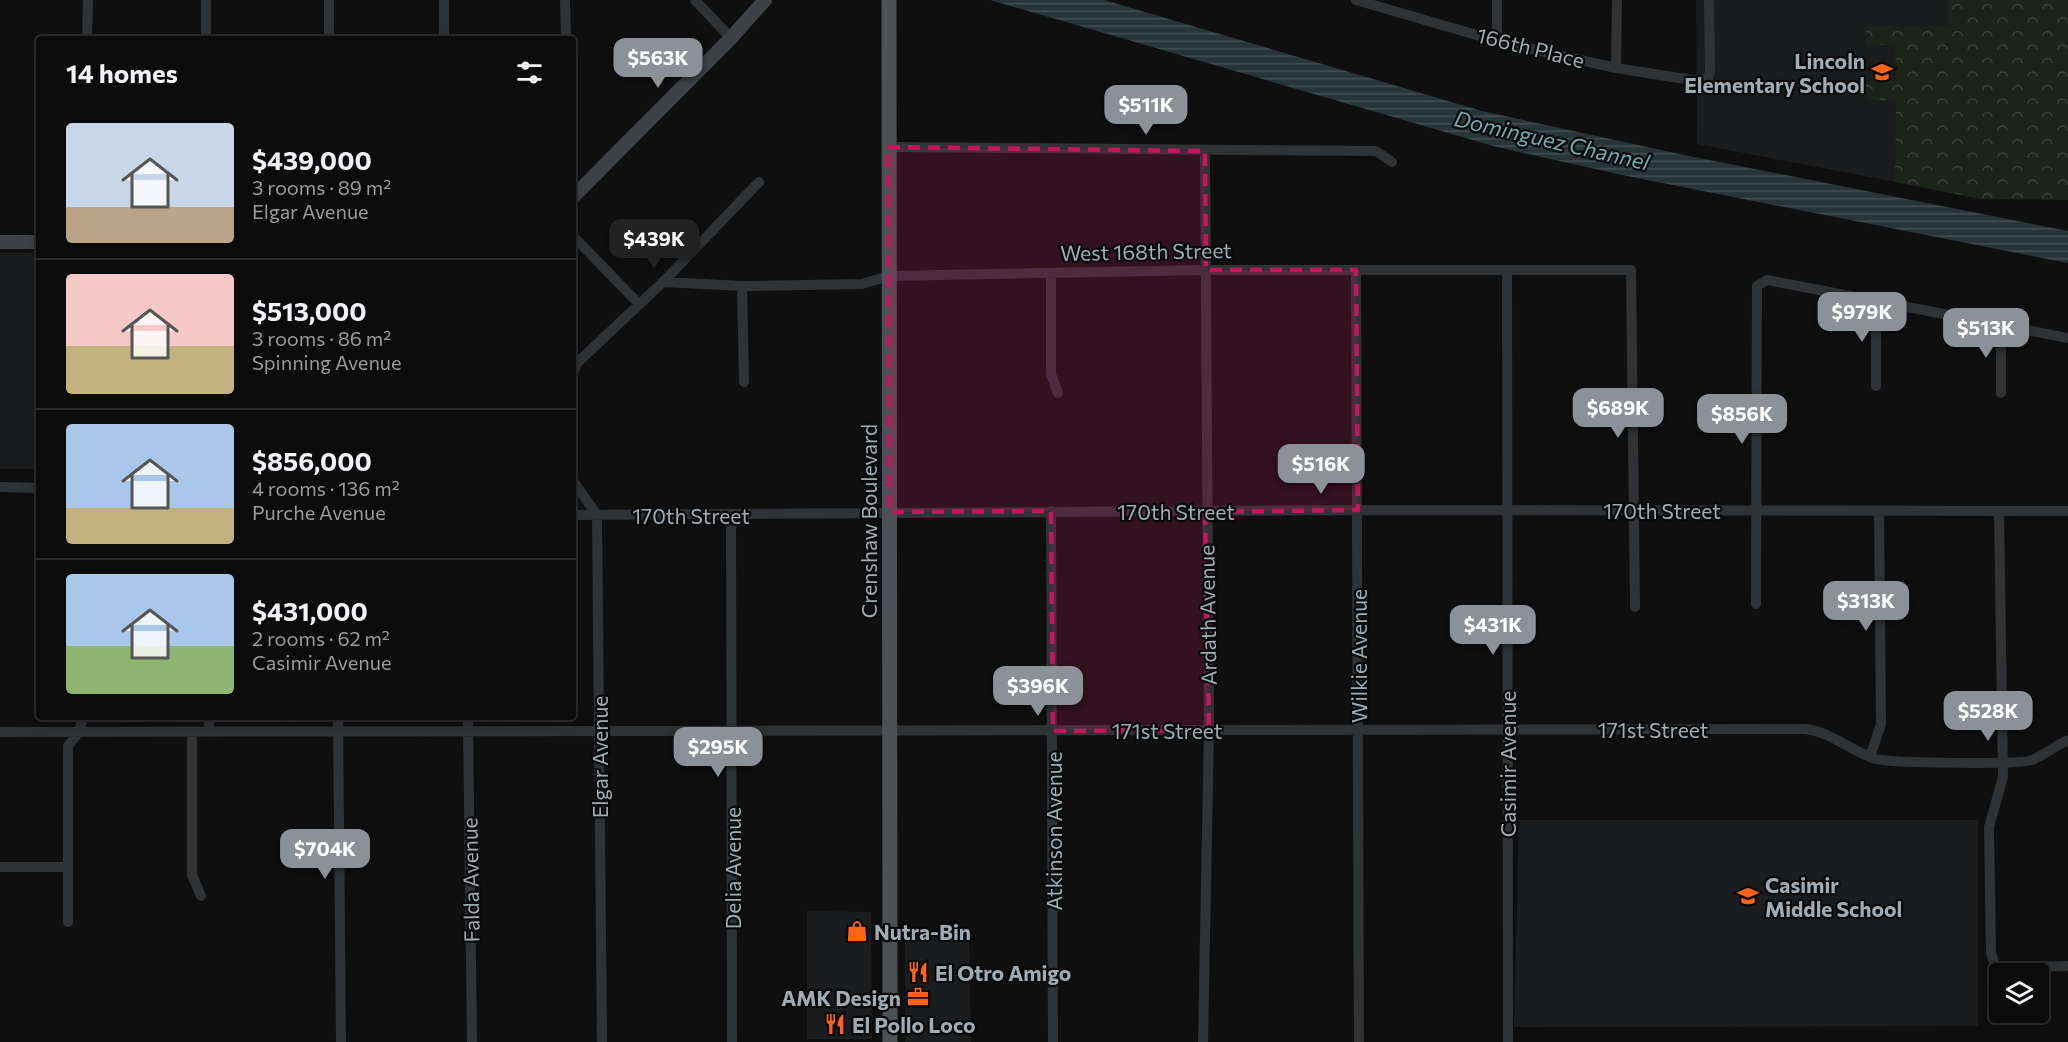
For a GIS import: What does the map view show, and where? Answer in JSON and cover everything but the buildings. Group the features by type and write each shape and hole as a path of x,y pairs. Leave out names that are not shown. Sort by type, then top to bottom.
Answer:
{"main road":[{"name":"Crenshaw Boulevard","path":"889,0 890,1042"}],"street":[{"path":"87,36 88,0"},
{"path":"206,0 206,36"},
{"path":"329,0 329,36"},
{"path":"444,0 444,36"},
{"path":"565,0 566,36"},
{"path":"695,0 731,38"},
{"path":"576,188 731,38 765,0"},
{"name":"166th Place","path":"1356,0 1497,41 1616,68 1698,81 1708,78 1709,0"},
{"path":"1497,0 1497,41"},
{"path":"1616,68 1617,0"},
{"path":"888,147 1376,152 1392,162"},
{"name":"Ardath Avenue","path":"1203,1042 1209,730 1205,512 1205,151"},
{"path":"576,366 663,282 759,182"},
{"path":"576,239 639,304"},
{"path":"0,242 36,242"},
{"name":"West 168th Street","path":"663,282 742,286 862,284 889,276 1206,270 1631,270 1632,510"},
{"name":"Wilkie Avenue","path":"1356,270 1359,1042"},
{"name":"Casimir Avenue","path":"1507,270 1508,1042"},
{"path":"1051,274 1051,374 1058,393"},
{"path":"1756,604 1757,286 1767,280 2068,338"},
{"path":"742,286 744,382"},
{"path":"1876,301 1876,386"},
{"path":"2001,326 2001,393"},
{"path":"576,485 597,515"},
{"path":"0,487 36,488"},
{"name":"170th Street","path":"576,515 1358,510 2068,511"},
{"path":"1632,510 1635,607"},
{"path":"1870,757 1881,724 1879,511"},
{"path":"1999,511 2003,777 1989,827 1991,952 1995,965 2011,968 2068,966"},
{"name":"Atkinson Avenue","path":"1052,512 1053,1042"},
{"name":"Delia Avenue","path":"731,514 732,1042"},
{"name":"Elgar Avenue","path":"597,515 602,1042"},
{"path":"68,922 68,746 79,732 82,720"},
{"path":"209,720 209,732"},
{"path":"338,720 341,1042"},
{"name":"Falda Avenue","path":"468,720 472,1042"},
{"name":"171st Street","path":"0,732 1804,729 1831,735 1856,751 1888,761 2003,762 2033,760 2068,740"},
{"path":"192,732 192,875 201,896"},
{"path":"0,867 68,867"}],"highlighted area":[{"path":"888,147 1205,151 1206,270 1356,270 1358,510 1205,512 1209,730 1053,731 1051,511 889,512"}],"shaded area":[{"name":"Lincoln Elementary School","path":"1696,0 2068,0 1979,198 1697,144"},
{"path":"0,253 36,253 36,469 0,469"},
{"name":"Casimir Middle School","path":"1519,820 1978,820 1978,1026 1514,1027"},
{"path":"807,911 871,912 872,1039 807,1039"},
{"path":"969,932 971,1042 905,1042 905,933"}],"green space":[{"path":"1948,0 2068,0 2068,200 1980,199 1895,182 1896,100 1866,100 1866,81 1896,80 1895,45 1866,45 1866,26 1948,26"}],"water":[{"name":"Dominguez Channel","path":"990,0 1104,0 1482,111 1684,155 2068,231 2068,263 1622,175 1493,146"}],"place":[{"name":"Lincoln Elementary School","path":"1882,72"},
{"name":"Casimir Middle School","path":"1748,896"},
{"name":"Nutra-Bin","path":"857,931"},
{"name":"El Otro Amigo","path":"918,972"},
{"name":"AMK Design","path":"918,997"},
{"name":"El Pollo Loco","path":"835,1024"}]}
